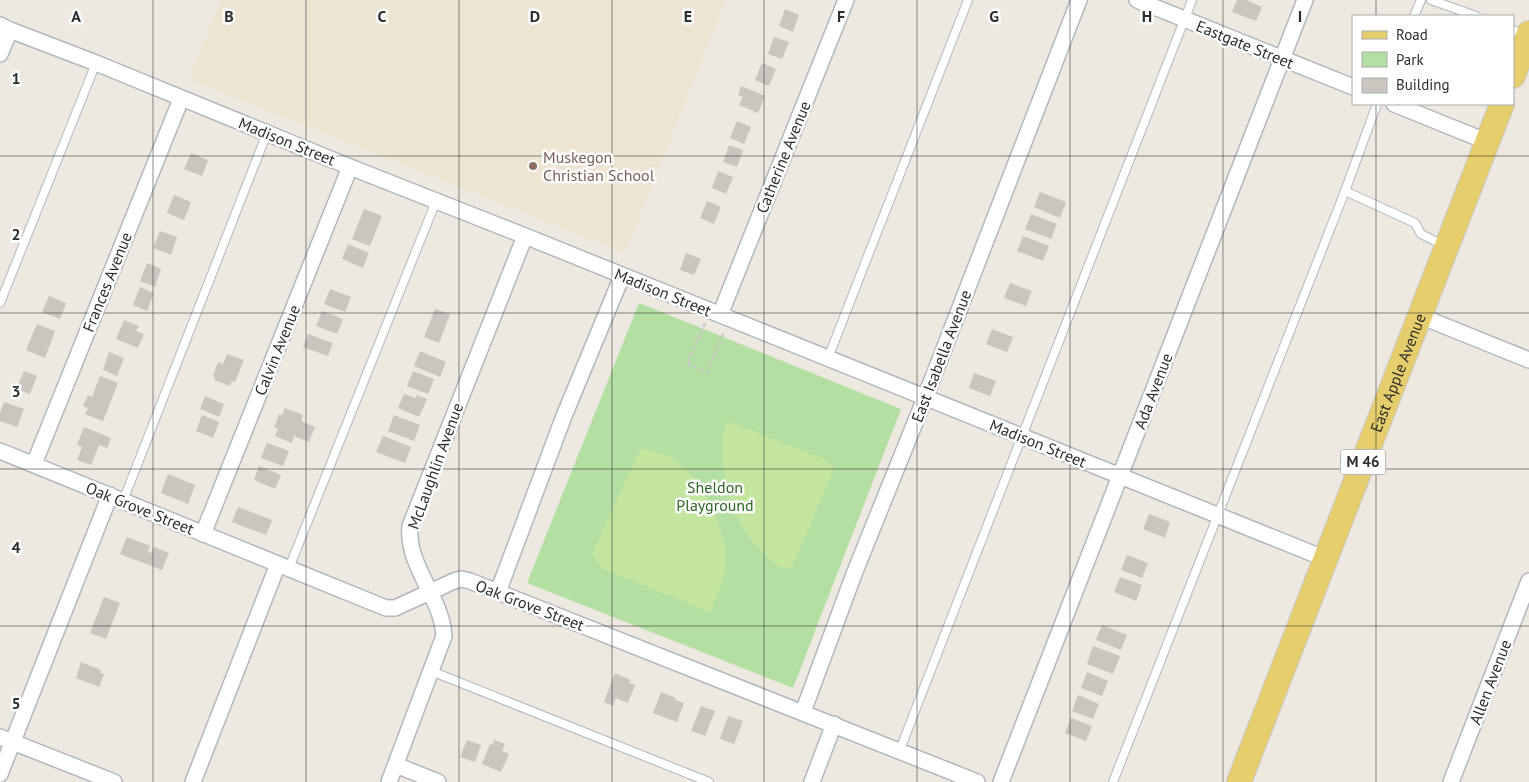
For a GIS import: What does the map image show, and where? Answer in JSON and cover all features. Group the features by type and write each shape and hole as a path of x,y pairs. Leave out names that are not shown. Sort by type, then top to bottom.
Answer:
{"main road":[{"path":"1514,73 1529,34"},
{"name":"East Apple Avenue","path":"1239,782 1502,105"}],"street":[{"name":"Catherine Avenue","path":"719,318 846,0"},
{"name":"East Isabella Avenue","path":"803,712 854,574 926,398 1079,0"},
{"name":"Eastgate Street","path":"1137,0 1352,87"},
{"name":"Ada Avenue","path":"1001,782 1304,0"},
{"name":"Madison Street","path":"5,27 525,236 719,318 828,358 1326,559"},
{"path":"0,54 5,27"},
{"name":"Frances Avenue","path":"34,464 181,99"},
{"path":"1396,105 1488,142"},
{"name":"Calvin Avenue","path":"203,534 350,167"},
{"name":"McLaughlin Avenue","path":"389,782 444,636 441,620 410,546 410,526 525,236"},
{"path":"498,592 564,416 622,276"},
{"path":"1420,316 1529,360"},
{"name":"Oak Grove Street","path":"0,451 386,608 395,608 460,579 470,581 977,782"},
{"path":"0,774 6,739 116,498"},
{"path":"193,782 283,566"},
{"name":"Allen Avenue","path":"1451,782 1529,581"},
{"path":"812,782 834,724"},
{"path":"6,739 96,779 114,782"},
{"path":"396,765 438,782"}],"lane":[{"path":"828,358 968,0"},
{"path":"899,752 1023,438 1192,0"},
{"path":"1414,15 1421,0"},
{"path":"1431,0 1473,15"},
{"path":"1514,30 1529,34"},
{"path":"0,303 96,63"},
{"path":"1114,782 1345,191 1377,105"},
{"path":"116,498 267,133"},
{"path":"1345,191 1415,223 1421,234 1447,246"},
{"path":"283,566 436,201"},
{"path":"432,671 709,782"}],"path":[{"path":"719,318 707,372 687,364 719,318"}],"shaded area":[{"name":"Muskegon Christian School","path":"221,0 726,0 625,253 189,79"}],"green space":[{"name":"Sheldon Playground","path":"639,303 901,409 793,688 527,583"},
{"path":"728,421 824,459 834,468 792,568 778,567 751,540 735,514 728,493 723,465 722,436"},
{"path":"641,448 674,458 699,483 714,512 725,544 725,572 711,612 602,569 592,554"}],"building":[{"path":"1237,0 1246,0 1262,7 1256,21 1232,12"},
{"path":"785,9 799,15 793,32 779,26"},
{"path":"774,37 789,42 782,59 768,54"},
{"path":"762,63 776,69 769,86 755,80"},
{"path":"741,86 765,96 758,113 739,105 743,97 738,95"},
{"path":"737,121 751,127 744,144 730,138"},
{"path":"729,145 743,150 737,167 723,162"},
{"path":"191,153 208,160 202,176 184,169"},
{"path":"718,171 733,177 726,194 712,188"},
{"path":"1040,192 1066,202 1060,218 1034,207"},
{"path":"174,195 191,202 184,220 167,213"},
{"path":"707,201 721,207 714,224 700,218"},
{"path":"364,209 382,216 370,246 352,239"},
{"path":"1031,214 1057,224 1051,239 1025,229"},
{"path":"160,231 177,237 171,255 153,248"},
{"path":"1023,236 1049,246 1043,261 1017,251"},
{"path":"348,244 369,253 363,268 342,259"},
{"path":"686,253 701,259 694,275 680,270"},
{"path":"147,263 161,269 155,287 140,281"},
{"path":"1010,283 1032,291 1026,306 1004,298"},
{"path":"140,287 154,293 147,311 133,305"},
{"path":"330,289 351,297 345,312 324,304"},
{"path":"49,296 66,303 60,319 42,312"},
{"path":"435,309 450,314 439,343 424,337"},
{"path":"322,311 343,319 337,334 316,326"},
{"path":"124,320 139,326 136,331 144,334 138,348 116,339"},
{"path":"37,324 55,331 45,358 26,350"},
{"path":"992,329 1013,337 1007,352 986,344"},
{"path":"308,334 333,343 328,356 303,347"},
{"path":"420,351 446,362 440,377 414,366"},
{"path":"109,352 124,358 117,376 103,370"},
{"path":"227,354 244,360 235,382 232,381 230,386 214,380 215,377 213,376 218,362 223,364"},
{"path":"24,371 37,376 30,394 16,389"},
{"path":"413,371 434,379 428,394 407,386"},
{"path":"974,373 996,381 990,396 969,388"},
{"path":"100,376 118,383 103,421 85,414 88,408 83,406 88,395 92,397"},
{"path":"404,394 415,398 417,395 427,399 419,417 398,408"},
{"path":"205,396 224,404 219,417 200,409"},
{"path":"4,402 24,409 17,427 0,421 0,413"},
{"path":"285,408 303,415 301,421 315,427 309,442 294,436 292,443 275,436 278,429 274,428 279,414 282,415"},
{"path":"202,415 219,422 213,438 196,431"},
{"path":"394,415 420,425 414,441 388,431"},
{"path":"84,427 111,438 107,448 99,445 91,465 77,460 82,447 77,445"},
{"path":"383,436 411,447 405,463 376,452"},
{"path":"267,443 289,451 283,466 261,458"},
{"path":"259,466 281,475 275,489 254,480"},
{"path":"168,474 195,485 188,504 161,493"},
{"path":"238,507 272,520 266,535 232,522"},
{"path":"1149,514 1170,522 1165,538 1143,529"},
{"path":"127,537 150,546 148,552 151,553 154,547 169,553 162,570 120,554"},
{"path":"1127,555 1148,563 1142,578 1121,570"},
{"path":"1120,577 1142,585 1136,601 1114,592"},
{"path":"104,597 120,603 106,639 90,633"},
{"path":"1102,625 1127,635 1121,650 1096,640"},
{"path":"1093,646 1120,656 1113,674 1087,664"},
{"path":"81,662 101,670 100,673 104,674 99,687 76,678"},
{"path":"1087,672 1108,681 1102,696 1081,688"},
{"path":"615,673 631,680 629,683 635,685 628,703 616,698 613,706 604,702"},
{"path":"661,692 684,703 677,722 653,713"},
{"path":"1078,695 1099,704 1093,719 1072,711"},
{"path":"701,706 715,711 705,736 691,731"},
{"path":"728,716 743,721 734,744 720,739"},
{"path":"1071,718 1092,726 1086,741 1065,733"},
{"path":"467,740 481,745 475,762 460,757"},
{"path":"494,740 505,744 502,751 509,754 501,772 482,764 490,744 492,745"}],"place":[{"name":"Muskegon Christian School","path":"533,166"}]}
